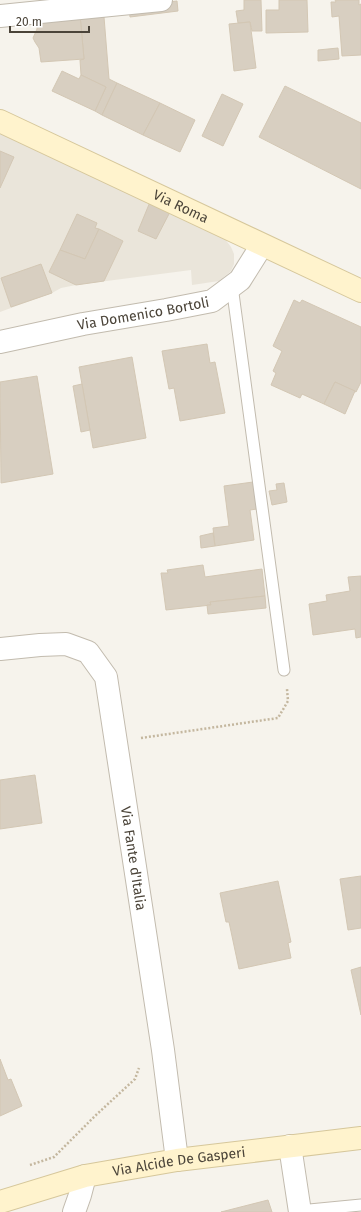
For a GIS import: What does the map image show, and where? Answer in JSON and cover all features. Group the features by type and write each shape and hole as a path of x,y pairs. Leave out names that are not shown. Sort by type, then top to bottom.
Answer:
{"main road":[{"name":"Via Roma","path":"0,121 361,291"},
{"name":"Via Alcide De Gasperi","path":"0,1202 85,1176 177,1160 361,1138"}],"street":[{"path":"0,16 161,0"},
{"name":"Via Domenico Bortoli","path":"0,342 83,324 212,301 240,280 262,245"},
{"name":"Via Fante d'Italia","path":"0,649 40,644 66,644 88,652 106,677 163,1050 177,1160"},
{"path":"290,1146 300,1212"},
{"path":"74,1212 85,1176"}],"lane":[{"path":"232,286 284,670"},
{"path":"300,1212 361,1205"}],"path":[{"path":"116,741 278,718 288,701 284,670"},
{"path":"27,1166 54,1157 135,1079 145,1053 163,1050"}],"shaded area":[{"path":"0,133 221,234 231,247 234,254 234,264 231,271 219,281 192,285 191,270 76,285 61,288 52,293 0,312"}],"building":[{"path":"244,0 261,0 262,31 252,31 250,22 238,23 236,11 244,10"},
{"path":"279,0 307,0 308,32 266,33 266,10 279,10"},
{"path":"335,0 359,0 359,5 361,4 361,55 342,56 339,16 332,17 331,2 336,2"},
{"path":"177,1 178,11 130,17 129,7"},
{"path":"94,14 104,17 109,79 117,83 102,115 95,111 106,87 81,75 80,60 84,59 80,15"},
{"path":"80,15 84,59 41,62 39,48 33,38 37,29 37,17"},
{"path":"250,22 256,68 234,71 229,24"},
{"path":"338,48 339,59 318,61 318,50"},
{"path":"62,71 79,79 81,75 106,87 95,111 52,91"},
{"path":"117,83 160,103 143,135 102,115"},
{"path":"285,86 361,123 361,189 259,137"},
{"path":"222,94 243,104 223,146 202,136"},
{"path":"160,103 195,120 180,152 143,135"},
{"path":"0,151 14,157 0,188"},
{"path":"150,202 171,210 156,239 138,231"},
{"path":"77,214 97,223 95,228 99,229 85,259 60,250"},
{"path":"99,229 123,241 104,281 76,285 49,272 60,250 85,259"},
{"path":"41,264 52,293 11,307 1,278"},
{"path":"294,300 300,303 302,300 361,327 361,382 356,392 335,382 324,404 302,394 300,398 271,385 276,373 273,371 282,351 273,346"},
{"path":"207,344 210,363 215,362 225,413 180,421 174,388 169,389 162,351"},
{"path":"132,357 146,438 93,448 79,367"},
{"path":"37,376 53,474 1,483 0,382"},
{"path":"335,382 355,391 345,414 324,404"},
{"path":"82,384 90,430 81,432 73,386"},
{"path":"253,482 257,509 250,510 254,540 215,546 213,528 229,526 224,486"},
{"path":"284,483 287,502 272,505 269,491 277,490 276,484"},
{"path":"213,533 215,546 201,548 200,536"},
{"path":"203,565 205,577 262,569 265,596 210,602 211,605 166,610 161,573 168,573 167,570"},
{"path":"361,576 361,637 356,638 355,629 313,635 309,604 327,601 326,595 350,591 348,577"},
{"path":"265,596 266,608 208,614 207,605 211,605 210,602"},
{"path":"35,775 42,823 0,829 0,780"},
{"path":"361,876 361,928 348,930 340,879"},
{"path":"278,881 291,942 288,943 291,958 239,969 229,922 226,922 220,893"},
{"path":"361,967 361,1015 351,970"},
{"path":"0,1059 8,1080 11,1079 22,1106 0,1116"},
{"path":"268,1200 272,1212 221,1212"}]}
